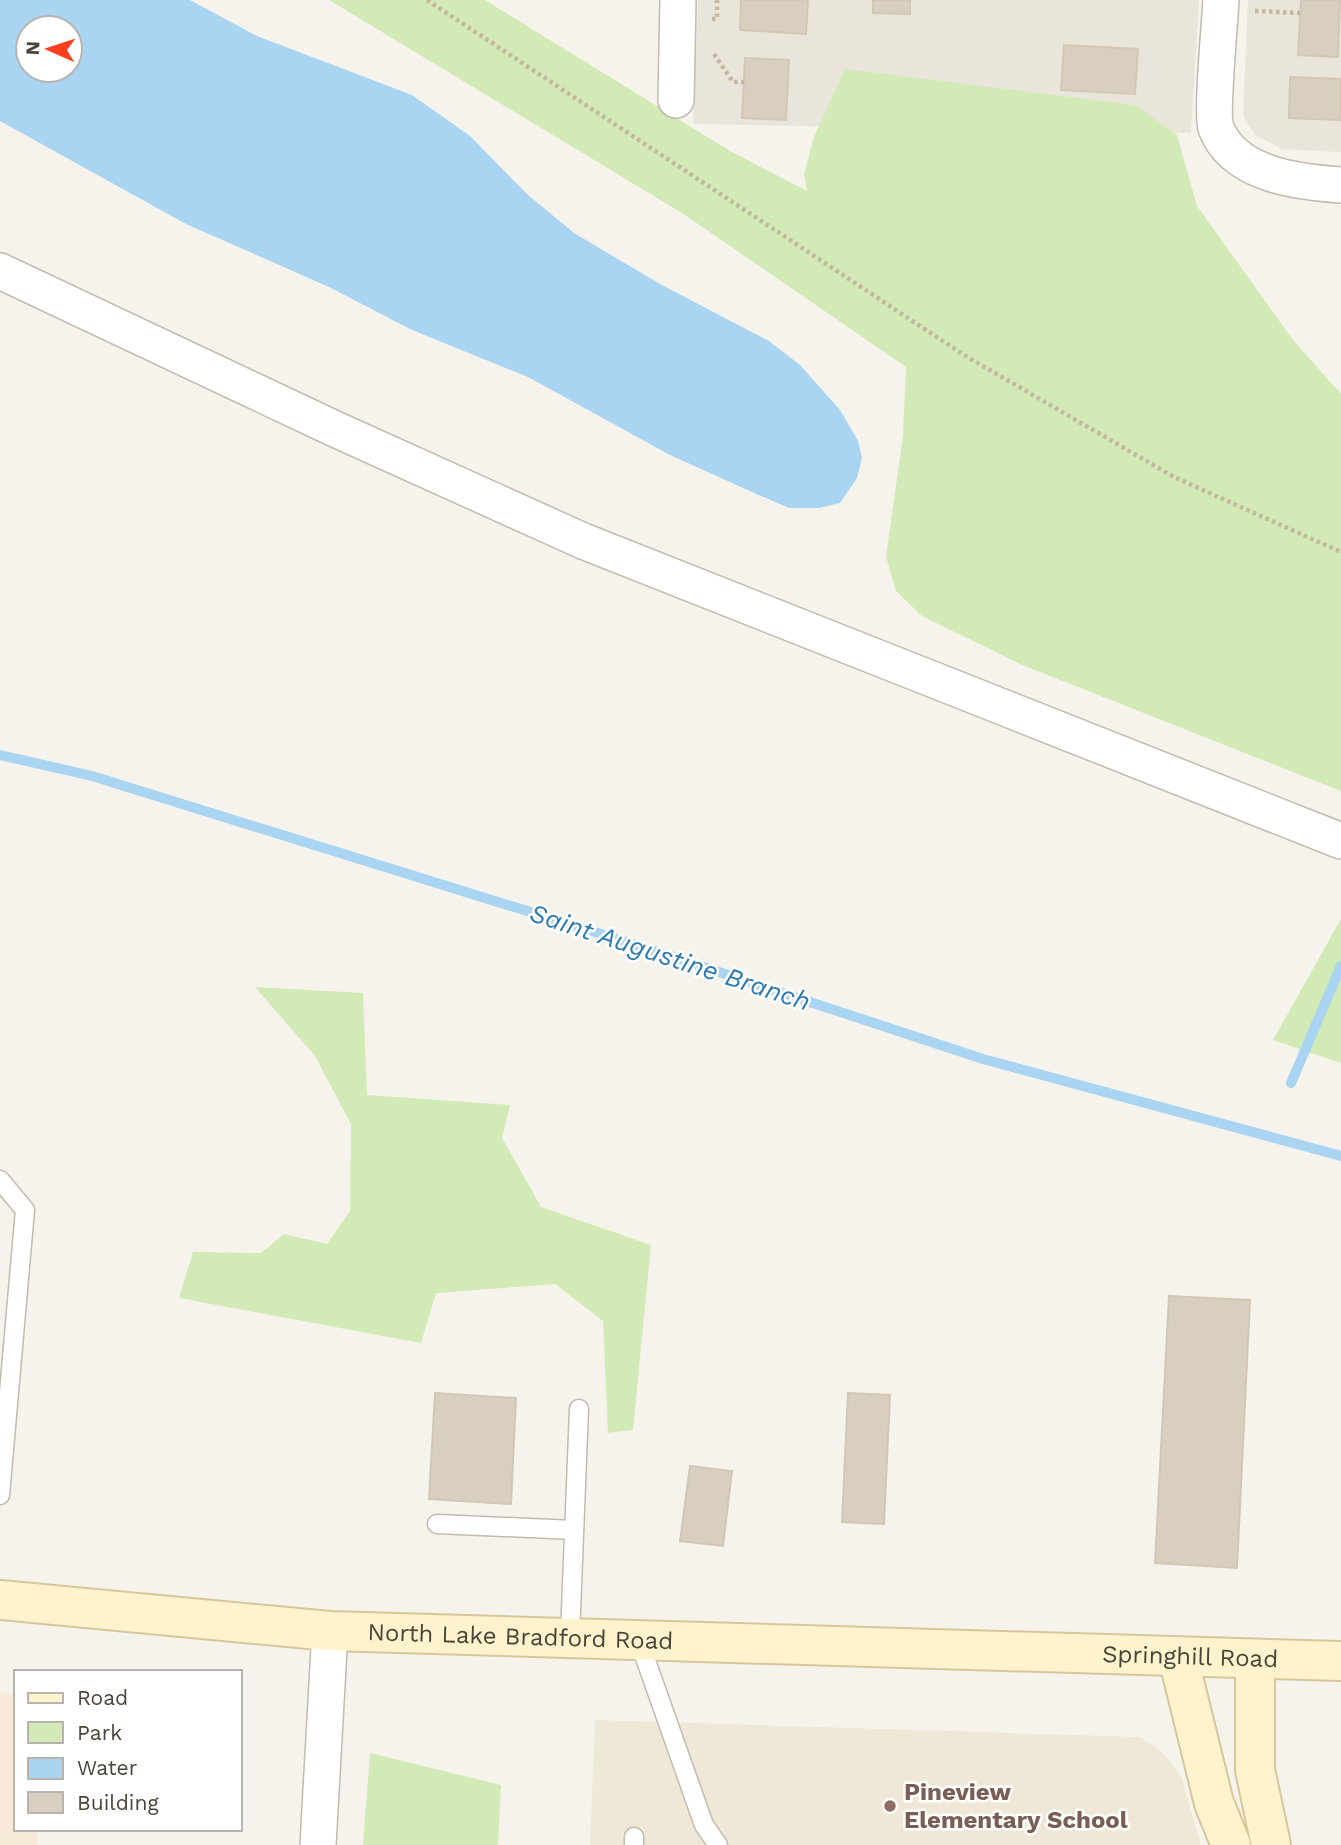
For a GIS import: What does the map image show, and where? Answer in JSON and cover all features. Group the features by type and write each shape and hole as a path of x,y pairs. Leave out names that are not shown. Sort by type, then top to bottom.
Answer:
{"main road":[{"name":"North Lake Bradford Road","path":"0,1600 330,1630 1040,1651"},
{"name":"Springhill Road","path":"1040,1651 1255,1661 1341,1661"},
{"path":"1178,1657 1214,1803 1231,1845"},
{"path":"1255,1661 1255,1770 1271,1845"}],"street":[{"path":"676,100 678,0"},
{"path":"1235,6 1215,126 1229,149 1258,169 1290,179 1341,185"},
{"path":"0,271 380,450 583,541 1341,841"},
{"path":"318,1845 330,1630"}],"lane":[{"path":"0,1180 25,1210 0,1495"},
{"path":"570,1636 579,1409"},
{"path":"437,1524 574,1530"},
{"path":"638,1639 704,1825 718,1845"}],"path":[{"path":"427,0 964,355 1174,477 1341,552"},
{"path":"1235,6 1300,13"},
{"path":"709,47 733,82 744,82"}],"shaded area":[{"path":"698,0 1199,0 1191,133 693,124"},
{"path":"1248,0 1341,0 1341,152 1282,149 1255,135 1246,121 1243,115"},
{"path":"0,1692 14,1694 14,1831 38,1831 37,1845 0,1845"},
{"name":"Pineview Elementary School","path":"595,1720 1140,1737 1161,1751 1181,1776 1201,1845 590,1845"}],"green space":[{"path":"329,0 485,0 730,151 807,191 804,174 814,137 845,69 1135,105 1177,135 1197,206 1293,340 1341,394 1341,791 1020,664 922,616 896,591 886,557 903,435 906,367 682,213"},
{"path":"1341,919 1341,1063 1273,1040"},
{"path":"255,987 363,993 367,1095 510,1105 502,1138 541,1207 651,1245 633,1430 608,1433 603,1321 555,1284 436,1293 421,1343 179,1298 193,1252 261,1253 284,1234 327,1244 350,1211 351,1124 315,1056"},
{"path":"370,1753 501,1785 498,1845 363,1845"}],"water":[{"path":"0,0 190,0 257,36 412,95 470,136 528,195 574,233 660,284 769,341 800,365 840,410 858,441 862,458 857,478 840,503 819,508 789,508 670,455 528,377 412,330 329,287 186,224 0,121"}],"building":[{"path":"741,0 808,0 806,34 740,30"},
{"path":"873,0 910,0 910,14 873,13"},
{"path":"1301,0 1340,0 1338,57 1298,55"},
{"path":"1064,45 1138,49 1135,94 1061,90"},
{"path":"745,58 789,60 786,120 742,118"},
{"path":"1290,77 1341,79 1341,120 1289,118"},
{"path":"1169,1296 1250,1300 1237,1568 1155,1563"},
{"path":"435,1393 516,1398 511,1504 429,1499"},
{"path":"848,1393 890,1395 884,1524 842,1522"},
{"path":"690,1466 732,1471 723,1546 680,1541"}],"waterway":[{"name":"Saint Augustine Branch","path":"0,755 92,776 643,947 983,1059 1341,1156"},
{"path":"1291,1083 1341,966"}],"place":[{"name":"Pineview Elementary School","path":"890,1806"}]}
